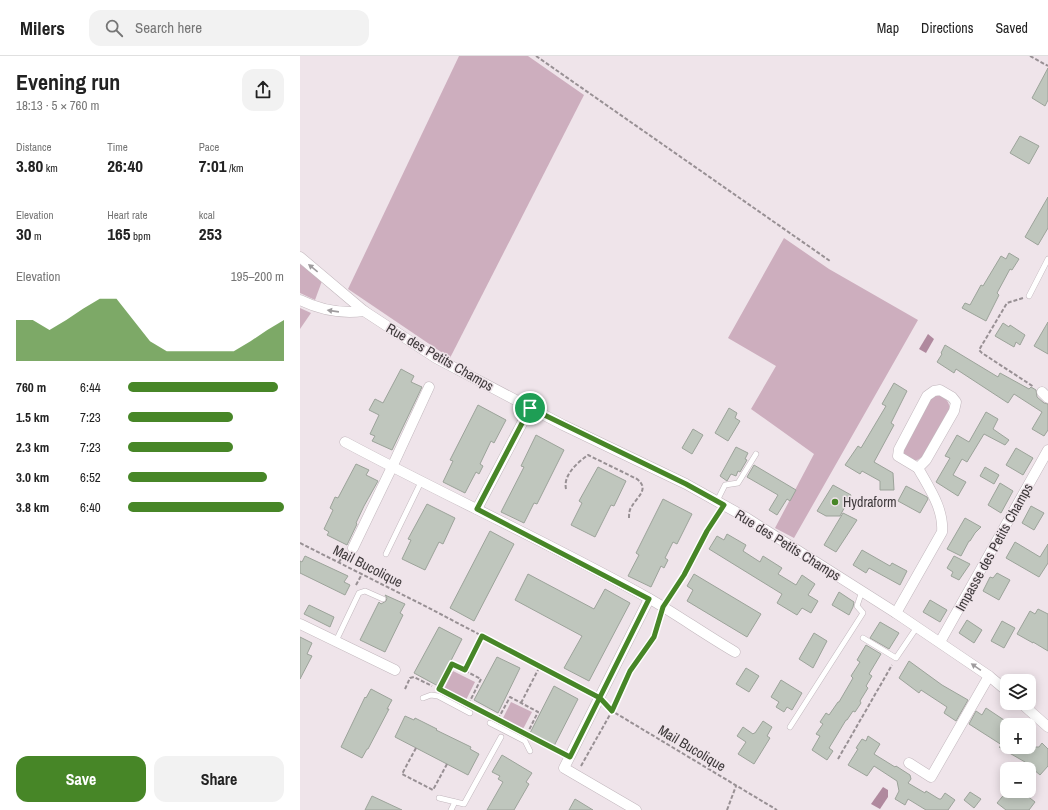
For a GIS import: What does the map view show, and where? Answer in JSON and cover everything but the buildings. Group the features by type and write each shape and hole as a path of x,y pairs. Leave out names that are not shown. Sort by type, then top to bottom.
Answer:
{"street":[{"name":"Rue des Petits Champs","path":"300,257 364,311 436,358 530,408 720,503 896,613 989,676 1000,685"},
{"path":"300,300 329,311 350,313 364,311"},
{"path":"353,548 429,387"},
{"path":"896,613 942,532 943,523 936,499 918,468 898,456 899,449 926,396 934,391 940,390 952,396 956,402 954,410 926,460 918,468"},
{"path":"477,509 530,408"},
{"path":"345,442 649,599 735,652"},
{"name":"Impasse des Petits Champs","path":"940,642 1048,450"},
{"path":"636,810 564,768 649,599"},
{"path":"300,624 395,670"},
{"path":"909,762 931,777 989,676"},
{"path":"1030,710 1048,727"}],"lane":[{"path":"1029,296 1048,259"},
{"path":"720,503 725,485 738,483 756,454"},
{"path":"386,554 422,482"},
{"path":"336,641 360,593 365,591 383,599"},
{"path":"790,727 863,613 857,606 862,591"},
{"path":"863,638 896,658 917,627"},
{"path":"423,698 431,695 438,696 470,713"},
{"path":"490,723 524,741 530,751"},
{"path":"439,798 464,804 501,737"},
{"path":"452,810 455,802"}],"path":[{"path":"536,56 830,261"},
{"path":"1030,56 1048,66"},
{"path":"1029,296 1006,303 980,350 982,353 1045,395"},
{"path":"566,489 565,484 574,466 588,455 641,482 643,486 642,492 639,498 632,505 628,519"},
{"path":"576,775 612,711 630,671 654,637 663,607 684,575 720,503"},
{"name":"Mail Bucolique","path":"300,543 427,607 600,698 612,711 777,810"},
{"path":"465,670 482,636"},
{"path":"838,759 896,658"},
{"path":"405,689 410,678 414,677 439,689 452,664 481,679 468,704 498,720 510,697 538,712 526,735"},
{"path":"521,703 540,666"},
{"path":"521,732 570,757"},
{"path":"416,748 402,774 433,790 447,764"},
{"path":"726,810 736,786"}],"shaded area":[{"path":"459,56 528,56 584,95 450,358 348,289"},
{"path":"784,238 829,269 918,320 794,538 775,528 814,454 751,409 776,366 728,338"},
{"path":"300,264 322,281 315,300 300,293"},
{"path":"300,308 311,313 300,329"},
{"path":"928,334 934,339 926,353 919,349"},
{"path":"936,395 945,398 950,408 922,457 917,460 912,460 903,453 903,448 931,397"},
{"path":"453,671 475,682 466,700 444,689"},
{"path":"511,702 532,712 522,731 502,720"},
{"path":"883,787 888,790 888,797 880,809 871,804"}],"place":[{"name":"Hydraform","path":"835,502"}],"route":[{"path":"530,408 477,509 649,599 600,698 570,757 439,689 452,664 465,670 482,636 600,698 612,711 630,671 654,637 663,607 684,575 707,531 724,505 686,484 530,408"}]}
